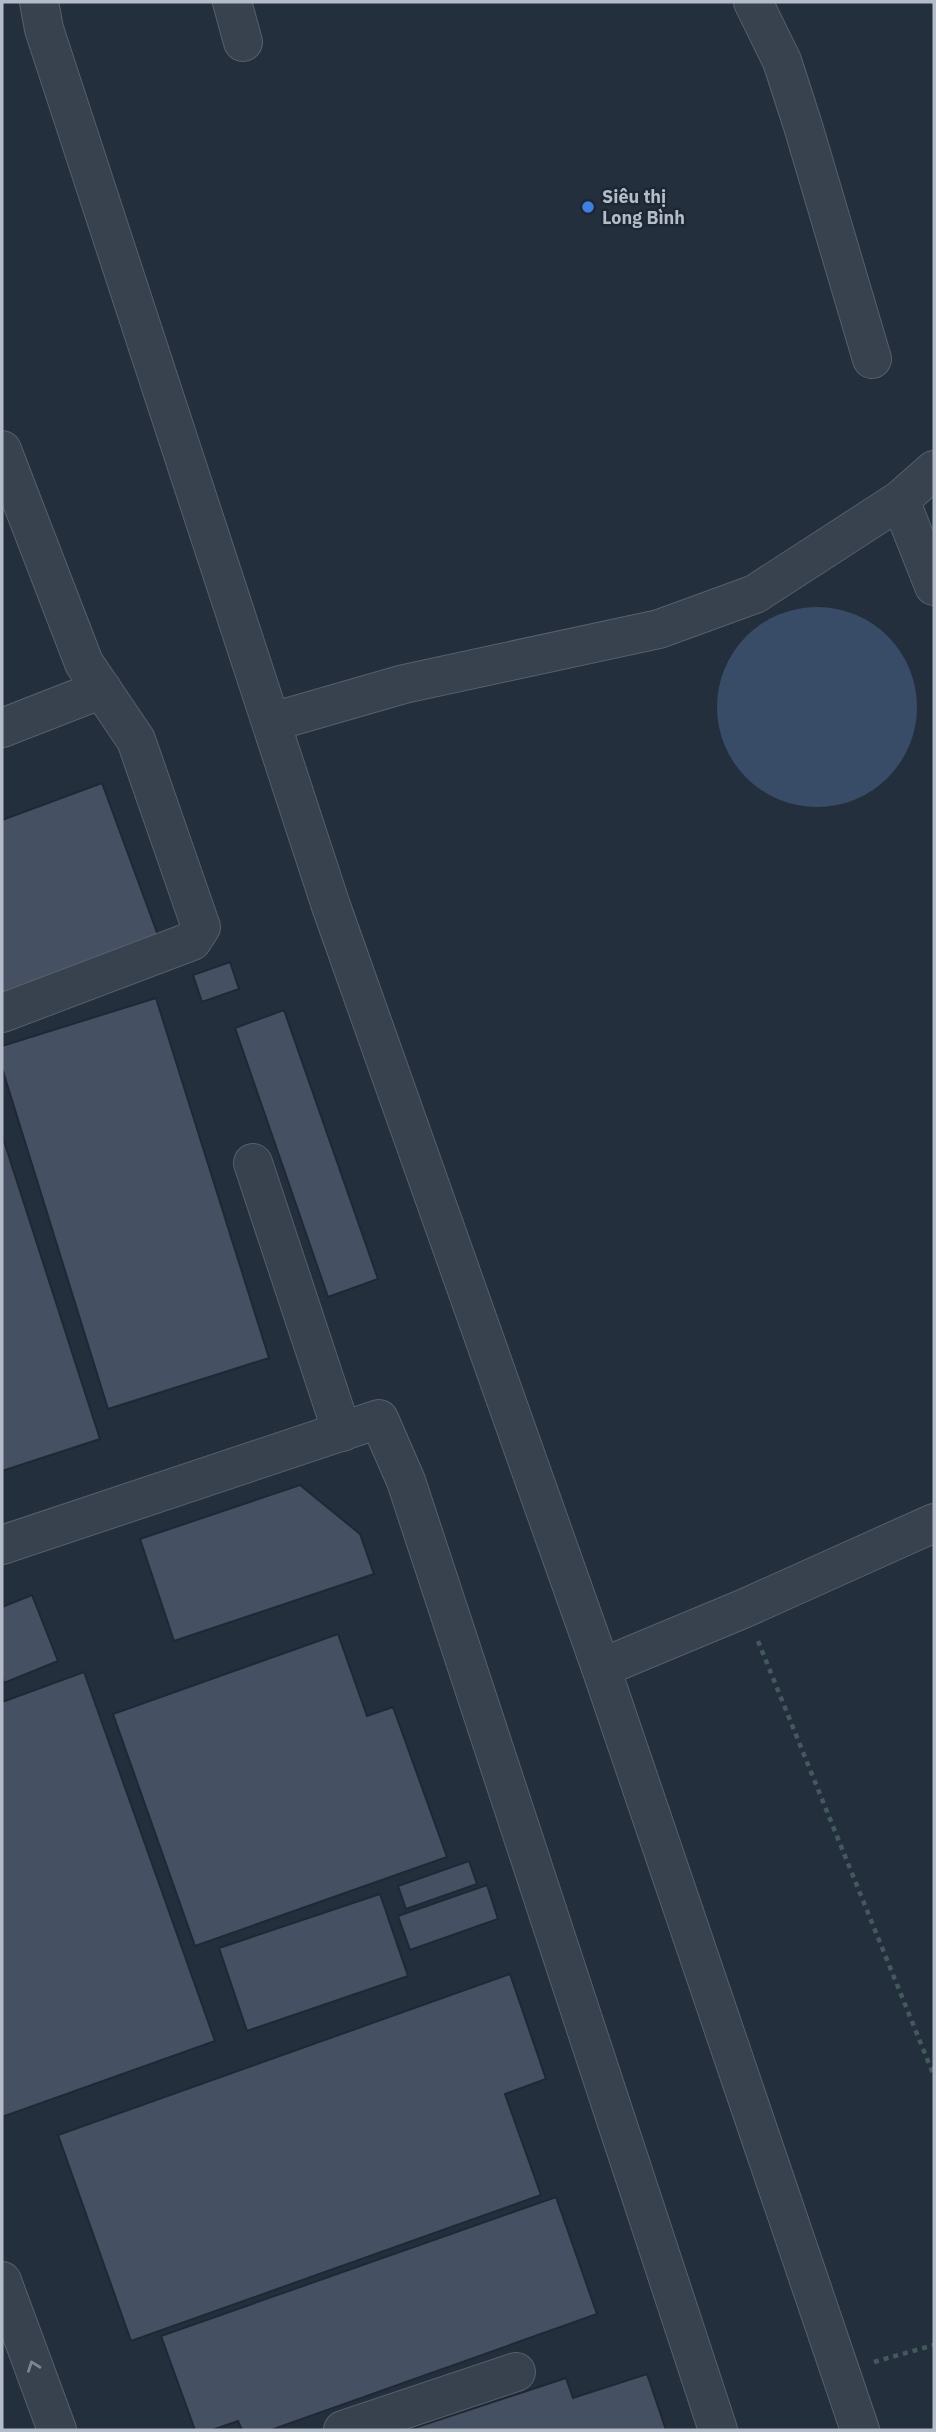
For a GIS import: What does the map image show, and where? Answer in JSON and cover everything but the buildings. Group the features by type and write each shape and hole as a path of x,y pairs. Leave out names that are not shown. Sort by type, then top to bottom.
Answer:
{"street":[{"path":"39,2 44,29 331,906 601,1668 860,2430"},
{"path":"232,2 243,42"},
{"path":"753,2 782,61 872,359"},
{"path":"2,450 84,663 136,740 201,927 192,941 2,1013"},
{"path":"272,722 404,684 659,629 755,594 900,500 934,470"},
{"path":"900,500 934,586"},
{"path":"2,728 102,689"},
{"path":"253,1163 342,1432"},
{"path":"2,1545 379,1419 406,1481 718,2430"},
{"path":"601,1668 745,1608 934,1522"},
{"path":"2,2281 57,2430"},
{"path":"342,2430 516,2372"}],"path":[{"path":"745,1608 934,2076"},
{"path":"839,2372 934,2345"}],"water":[{"path":"817,607 855,615 872,624 887,637 900,652 909,669 917,707 909,745 900,762 887,777 872,790 855,799 817,807 779,799 762,790 747,777 734,762 725,745 717,707 725,669 734,652 747,637 762,624 779,615"}],"place":[{"name":"Siêu thị Long Bình","path":"588,207"}]}
